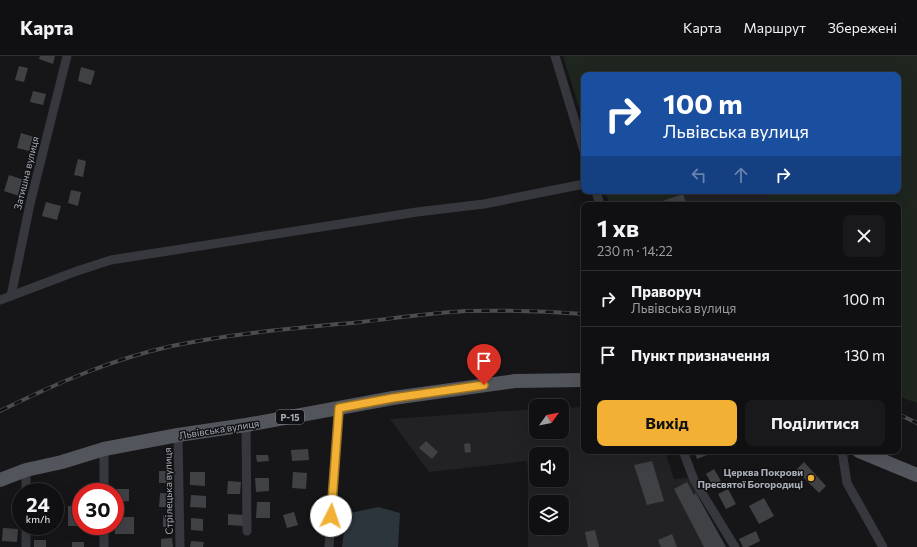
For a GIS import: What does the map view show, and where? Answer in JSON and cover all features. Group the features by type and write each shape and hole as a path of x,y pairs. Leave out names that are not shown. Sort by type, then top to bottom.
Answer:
{"main road":[{"name":"Львівська вулиця","path":"0,480 26,470 62,462 104,449 393,398 515,381 581,380"},
{"path":"866,454 917,475"}],"street":[{"name":"Затишна вулиця","path":"11,296 30,204 67,56"},
{"path":"555,56 581,142"},
{"path":"0,300 111,260 417,212 484,204 581,185"},
{"path":"329,547 339,408"},
{"path":"246,425 246,531"},
{"name":"Стрілецька вулиця","path":"178,435 180,547"},
{"path":"104,449 104,483"},
{"path":"684,454 694,480 735,547"},
{"path":"842,454 847,483 882,547"},
{"path":"26,470 26,483"},
{"path":"26,535 26,547"},
{"path":"104,535 104,547"}],"shaded area":[{"path":"563,56 917,56 917,403 901,397 901,202 768,202 766,194 901,194 901,72 581,72 581,113"},
{"path":"606,194 683,194 661,202 609,202"},
{"path":"683,194 766,194 768,202 661,202"},
{"path":"581,407 581,454 666,454 674,479 688,478 726,547 528,547 527,461 429,472 390,419 529,409 529,439 569,439 569,408"},
{"path":"378,507 400,513 398,547 342,547 346,514"}],"building":[{"path":"40,56 55,56 53,64 39,59"},
{"path":"19,66 28,68 24,82 15,80"},
{"path":"81,67 95,71 91,85 78,81"},
{"path":"33,91 46,94 43,105 30,102"},
{"path":"21,133 37,138 33,152 17,148"},
{"path":"78,159 86,161 83,177 74,175"},
{"path":"9,175 27,181 22,197 4,191"},
{"path":"71,190 81,192 78,206 68,203"},
{"path":"683,194 686,202 660,202"},
{"path":"46,202 61,206 57,220 42,216"},
{"path":"426,441 438,452 432,459 419,448"},
{"path":"470,443 471,452 465,453 464,444"},
{"path":"308,449 309,460 292,461 291,450"},
{"path":"695,454 707,454 707,455 697,459"},
{"path":"256,455 268,455 269,461 257,462"},
{"path":"652,461 664,501 647,505 634,465"},
{"name":"Церква Покрови Пресвятої Богородиці","path":"804,462 826,486 819,493 796,470"},
{"path":"714,469 721,481 713,486 706,474"},
{"path":"159,471 173,471 173,483 159,483"},
{"path":"190,472 205,472 205,486 190,485"},
{"path":"293,472 307,473 306,489 292,488"},
{"path":"255,478 269,478 269,491 256,492"},
{"path":"228,481 241,482 240,494 227,494"},
{"path":"687,482 694,495 696,493 726,547 704,547 674,489"},
{"path":"124,489 129,489 129,501 124,501"},
{"path":"728,489 736,504 726,509 718,494"},
{"path":"160,493 173,494 173,507 159,507"},
{"path":"191,495 206,496 206,508 190,507"},
{"path":"764,498 774,516 759,524 749,506"},
{"path":"257,502 270,502 270,518 256,518"},
{"path":"68,506 72,506 72,526 68,526"},
{"path":"528,507 529,507 529,519"},
{"path":"294,512 298,525 287,528 283,515"},
{"path":"228,514 244,515 244,526 228,525"},
{"path":"163,515 173,515 173,527 163,527"},
{"path":"124,517 134,517 134,534 124,534"},
{"path":"191,518 203,519 203,531 191,530"},
{"path":"3,528 12,529 12,535 18,535 17,542 2,541"},
{"path":"595,530 599,547 588,547 585,532"},
{"path":"756,531 760,541 748,547 743,547 739,539"},
{"path":"672,534 677,547 661,547 658,540"},
{"path":"172,538 173,547 161,547 161,539"},
{"path":"34,540 46,540 46,547 34,547"},
{"path":"191,541 204,542 203,547 190,547"},
{"path":"72,542 84,542 84,547 72,547"}],"railway":[{"path":"0,411 42,391 106,365 150,351 195,341 266,331 466,311 540,311 581,314"},
{"path":"901,415 917,423"}],"place":[{"name":"Церква Покрови Пресвятої Богородиці","path":"811,478"}],"route":[{"path":"331,516 339,408 393,398 484,385"}]}
